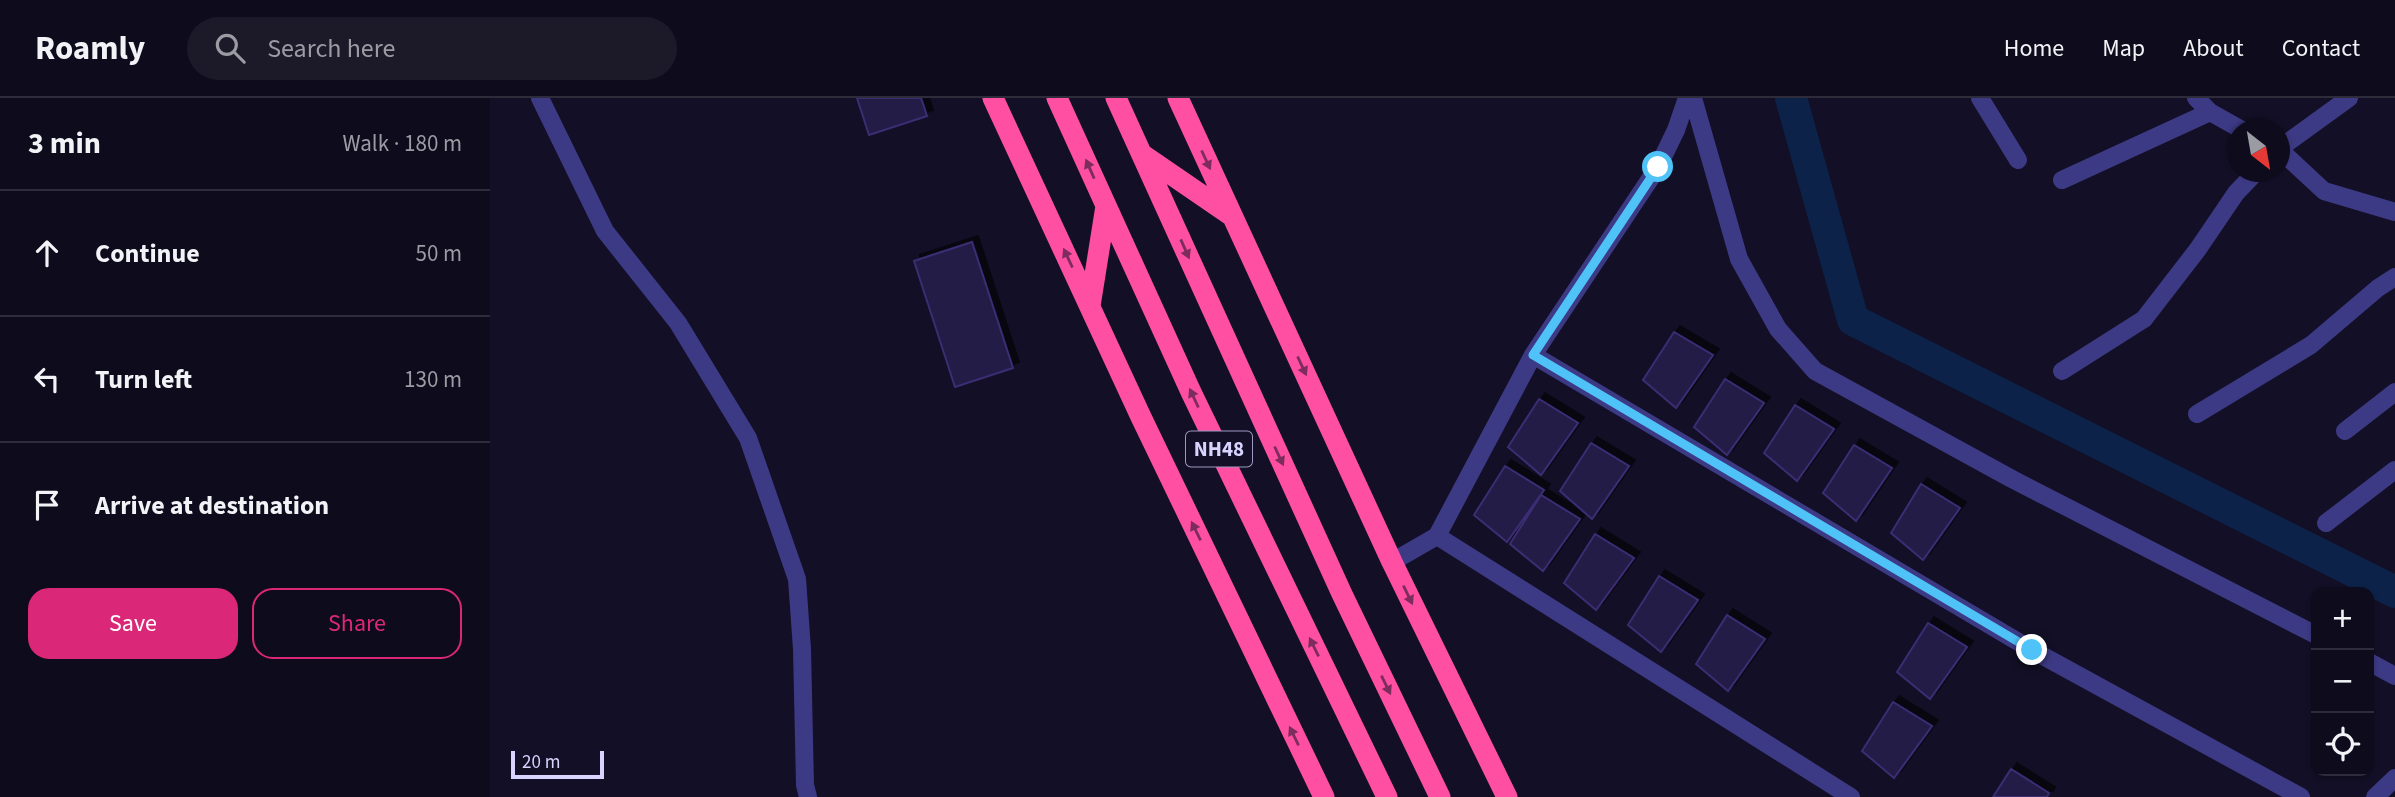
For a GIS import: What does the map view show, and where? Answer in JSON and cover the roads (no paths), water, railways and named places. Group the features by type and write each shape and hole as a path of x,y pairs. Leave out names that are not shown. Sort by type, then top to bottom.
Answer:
{"highway":[{"path":"993,98 1324,797"},
{"name":"NH48","path":"1058,98 1197,405 1387,797"},
{"name":"NH48","path":"1116,98 1336,582 1440,797"},
{"path":"1178,98 1392,562 1507,797"},
{"path":"1142,154 1232,216"},
{"path":"1090,306 1106,206"}],"street":[{"path":"540,98 605,231 678,323 748,438 797,579 802,649 805,785 808,797"},
{"path":"1392,562 1437,536 1533,355 1658,167 1676,130 1687,98"},
{"path":"1693,98 1739,259 1778,329 1815,371 2012,479 2311,632"},
{"path":"1980,98 2018,160"},
{"path":"2196,98 2210,113 2227,122"},
{"path":"2290,142 2348,98"},
{"path":"2062,180 2210,113"},
{"path":"2290,159 2324,191 2395,212"},
{"path":"2062,371 2144,319 2246,182"},
{"path":"2197,414 2311,345 2378,288 2395,277"},
{"path":"1533,355 2032,650 2301,797"},
{"path":"2344,432 2394,393"},
{"path":"2326,523 2395,470"},
{"path":"1437,536 1851,797"},
{"path":"2374,665 2395,676"},
{"path":"2375,797 2395,778"}],"waterway":[{"path":"1791,98 1853,320 2395,592"}]}
